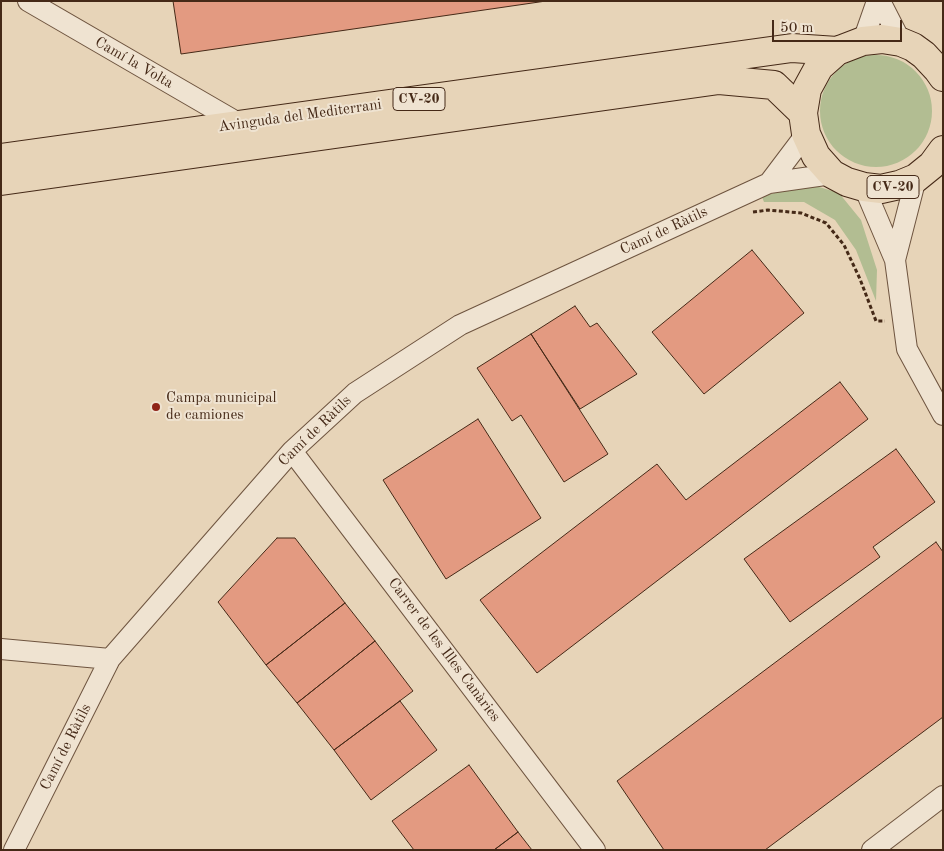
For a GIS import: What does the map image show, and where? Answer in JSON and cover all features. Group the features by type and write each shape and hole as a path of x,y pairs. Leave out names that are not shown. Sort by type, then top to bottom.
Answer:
{"main road":[{"name":"CV-20","path":"943,77 938,70 934,54 901,42 882,39 863,40 837,51 819,68 807,89 804,124 816,156 832,174 847,182 864,187 881,189 899,185 916,178 932,165 943,150"},
{"name":"Avinguda del Mediterrani","path":"1,158 783,49 837,51"},
{"name":"Avinguda del Mediterrani","path":"1,181 719,80 774,86 804,124"}],"street":[{"name":"Camí la Volta","path":"28,1 240,124"},
{"path":"863,40 879,1"},
{"path":"879,1 901,42"},
{"name":"Camí de Ràtils","path":"769,183 804,124"},
{"name":"Camí de Ràtils","path":"14,850 110,659 292,451 355,393 460,325 740,196 769,183 832,174"},
{"path":"895,260 916,178"},
{"path":"864,187 895,260 907,349 943,415"},
{"name":"Carrer de les Illes Canàries","path":"292,451 595,850"},
{"path":"1,649 110,659"},
{"path":"872,850 943,796"}],"path":[{"path":"740,196 750,212 768,210 801,213 826,223 844,245 860,279 876,321 903,321"}],"green space":[{"path":"876,55 897,59 916,71 928,90 932,111 928,132 916,151 897,163 876,167 855,163 836,151 824,132 820,111 824,90 836,71 855,59"},
{"path":"806,183 839,193 861,220 877,270 876,301 856,250 835,220 804,202 764,202 762,197"}],"building":[{"path":"173,1 546,1 181,54"},
{"path":"752,250 804,313 704,394 652,332"},
{"path":"575,306 590,327 597,323 637,374 580,409 531,334"},
{"path":"531,334 608,454 564,482 521,415 512,421 477,368"},
{"path":"840,382 868,419 537,673 480,600 657,464 686,500"},
{"path":"478,419 541,518 446,579 383,480"},
{"path":"896,449 935,502 873,547 880,557 790,622 744,559"},
{"path":"277,538 295,538 345,603 266,665 218,602"},
{"path":"936,542 943,552 943,717 765,850 664,850 617,781"},
{"path":"345,603 375,641 297,703 266,665"},
{"path":"375,641 413,691 334,750 297,703"},
{"path":"400,701 437,750 371,800 334,750"},
{"path":"469,765 518,832 494,850 414,850 392,821"},
{"path":"518,832 532,850 494,850"}],"place":[{"name":"Campa municipal de camiones","path":"156,407"}]}
